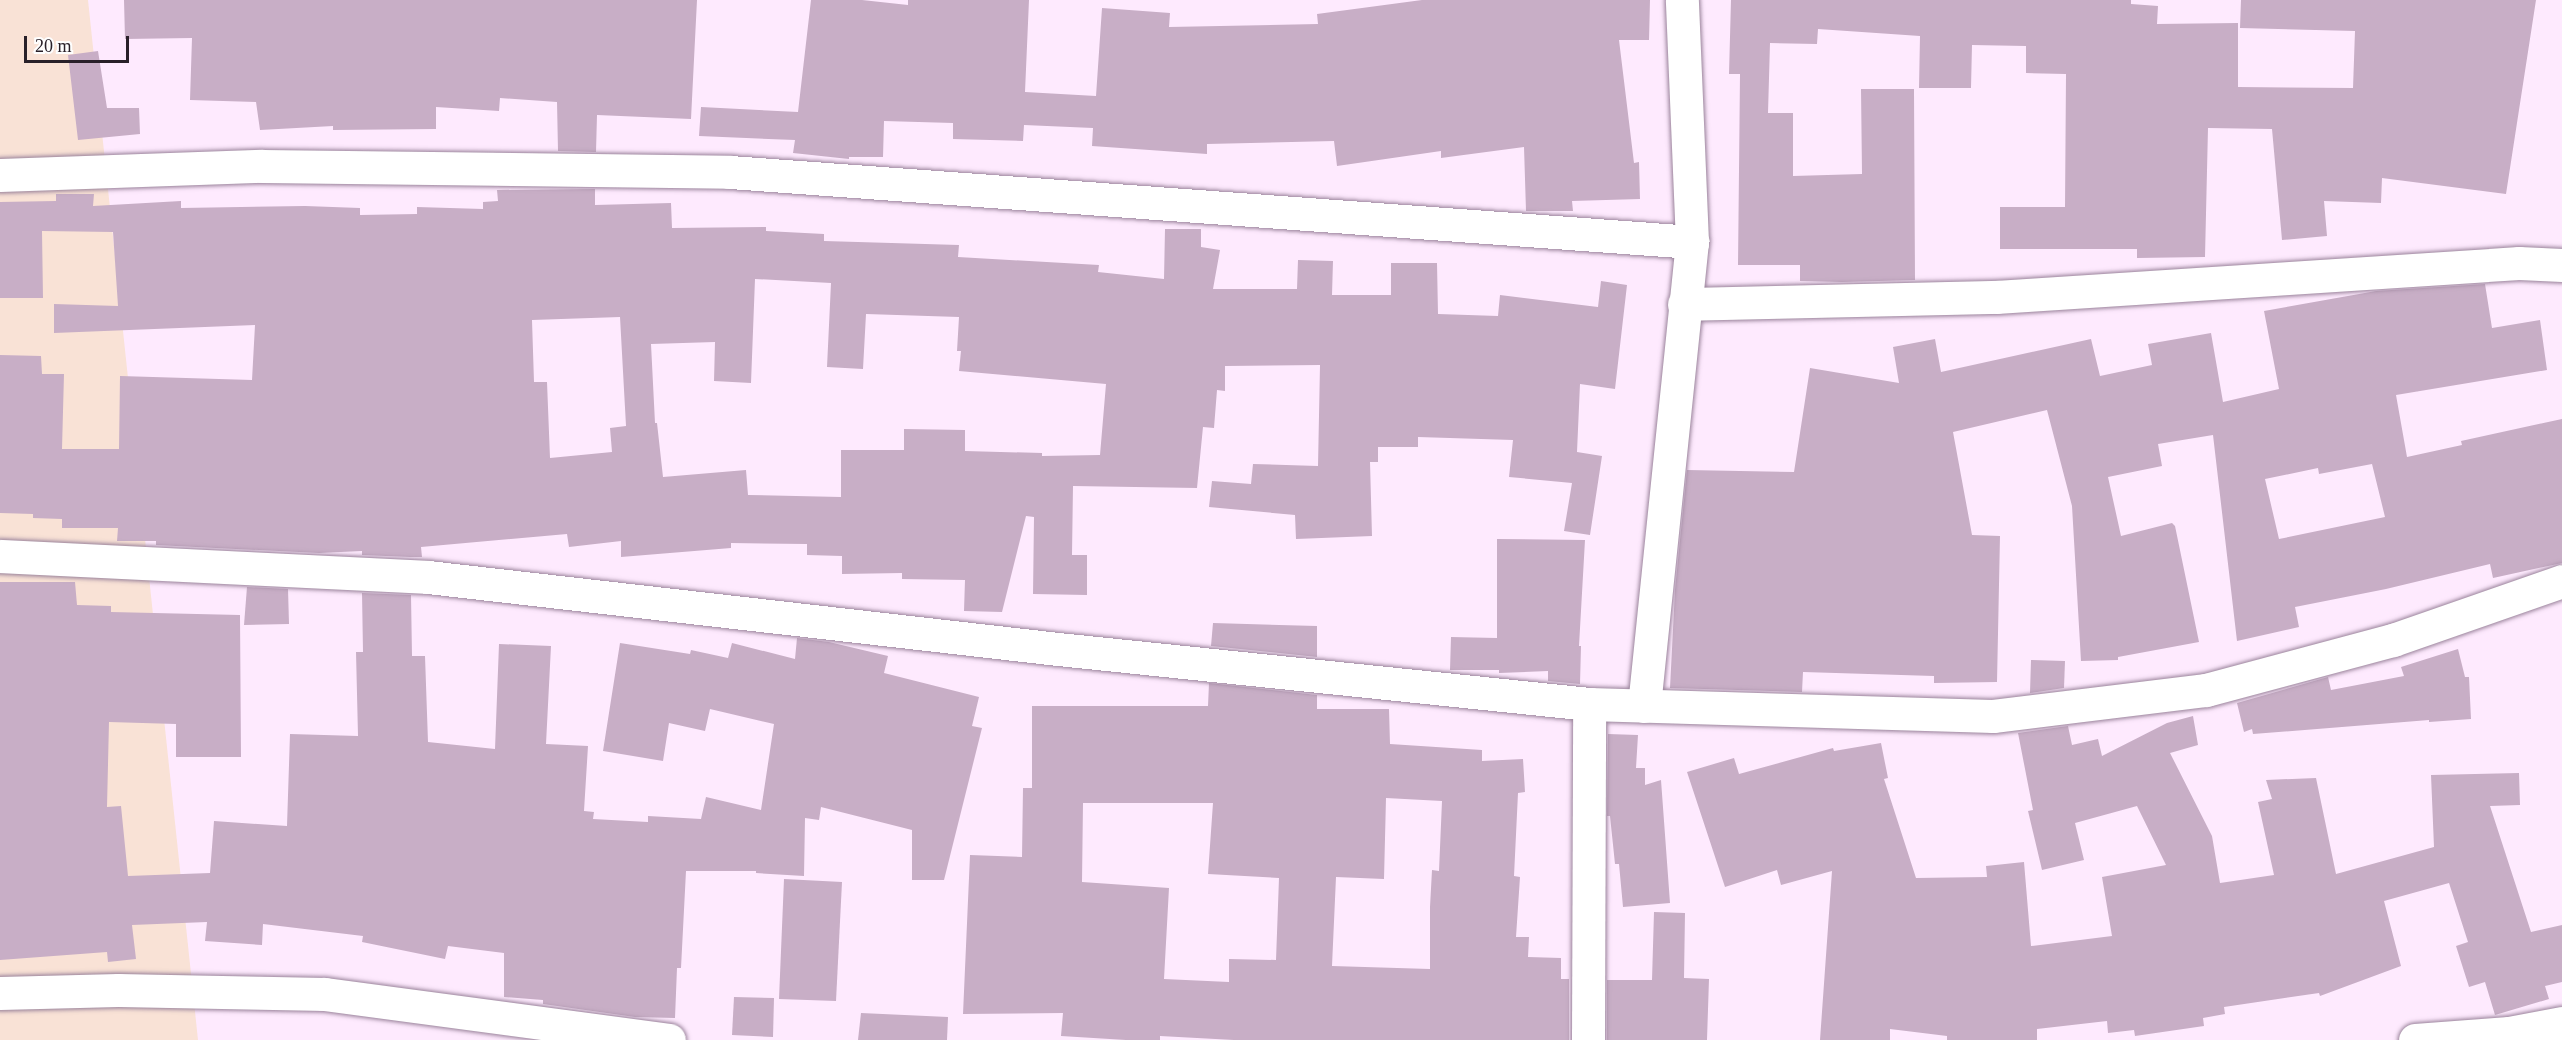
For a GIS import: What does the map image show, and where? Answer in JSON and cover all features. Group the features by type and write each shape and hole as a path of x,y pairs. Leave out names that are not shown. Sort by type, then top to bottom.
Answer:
{"street":[{"path":"1644,706 1692,242 1682,0"},
{"path":"0,175 262,166 730,172 1692,242"},
{"path":"1684,304 1996,297 2519,263 2562,265"},
{"path":"0,556 428,577 1058,649 1588,704 1993,716 2206,690 2393,640 2562,581"},
{"path":"1588,704 1588,1040"},
{"path":"0,993 118,990 326,994 669,1040"},
{"path":"2415,1040 2510,1033 2562,1023"}],"shaded area":[{"path":"0,0 88,0 198,1040 0,1040"}],"building":[{"path":"124,0 697,0 691,119 597,115 596,152 558,151 557,102 500,98 499,111 436,107 436,129 333,130 333,126 260,130 256,102 190,100 192,38 125,39"},
{"path":"811,0 862,0 908,5 908,0 1029,0 1025,92 1096,96 1102,8 1170,13 1169,27 1318,24 1317,14 1422,0 1650,0 1649,40 1619,40 1634,163 1639,162 1640,199 1572,201 1573,211 1526,211 1524,147 1441,158 1441,151 1337,166 1334,141 1207,144 1207,154 1092,146 1093,128 1024,125 1023,141 953,139 953,123 884,121 883,157 849,157 849,159 793,153 795,140 699,136 701,107 798,112"},
{"path":"1731,0 2131,0 2131,4 2158,6 2157,24 2238,23 2238,87 2353,88 2355,31 2240,28 2241,0 2536,0 2506,194 2382,178 2381,203 2324,201 2327,236 2282,240 2272,129 2208,128 2205,257 2137,258 2137,249 2000,249 2000,207 2065,207 2066,74 2026,73 2026,46 1972,45 1971,88 1919,88 1920,36 1818,29 1817,44 1770,43 1768,113 1793,113 1793,176 1862,174 1861,89 1914,89 1915,280 1842,282 1800,281 1800,265 1738,265 1740,74 1729,74"},
{"path":"98,51 107,108 139,108 140,134 78,140 68,55"},
{"path":"595,189 595,205 671,203 672,228 766,227 766,231 824,234 824,241 959,245 958,257 1099,265 1098,272 1164,279 1165,229 1201,229 1201,247 1220,250 1213,289 1297,289 1298,260 1333,261 1332,295 1391,295 1391,263 1437,263 1438,314 1498,316 1500,295 1598,307 1601,281 1627,285 1615,389 1580,384 1577,452 1602,456 1590,535 1564,531 1572,483 1509,477 1513,440 1418,437 1418,447 1378,447 1378,462 1370,462 1372,536 1296,539 1295,515 1209,507 1212,481 1251,484 1253,464 1318,466 1320,365 1225,366 1225,391 1217,390 1214,428 1203,427 1197,488 1073,486 1072,555 1087,555 1087,595 1033,594 1034,517 1026,516 1002,612 964,611 965,580 902,579 902,573 842,574 842,556 807,555 807,544 731,543 731,548 621,557 621,541 569,547 567,534 421,547 422,557 410,557 362,555 362,551 319,553 156,545 156,541 117,541 118,528 62,528 62,519 33,518 33,514 0,513 0,355 41,356 42,374 64,374 62,449 119,449 120,376 252,380 255,325 54,333 54,304 118,306 113,232 42,231 43,298 0,298 0,202 56,201 56,194 94,194 93,206 181,201 181,208 305,206 360,208 360,215 417,214 417,207 483,209 483,202 498,201 497,190","holes":["755,279 831,283 827,367 863,369 866,314 959,317 957,351 961,351 959,371 1106,384 1100,455 1042,456 1042,453 965,451 965,430 904,429 904,450 841,450 841,497 748,495 746,470 663,477 657,423 655,423 651,344 715,342 714,381 751,383","620,317 626,426 610,428 612,452 550,458 547,382 534,382 532,320"]},
{"path":"2485,284 2492,328 2540,320 2547,370 2396,395 2407,457 2462,445 2461,441 2562,419 2562,563 2493,578 2490,564 2386,589 2295,607 2299,627 2237,641 2213,435 2158,444 2162,466 2108,477 2121,536 2172,523 2175,526 2199,642 2118,657 2118,660 2081,661 2072,506 2047,410 1953,432 1972,535 2000,536 1997,682 1934,683 1934,676 1803,672 1802,692 1670,688 1675,590 1687,470 1794,472 1810,368 1899,383 1893,347 1935,339 1941,372 2091,339 2100,376 2152,365 2148,344 2211,333 2223,402 2279,389 2264,311 2376,291","holes":["2372,464 2385,517 2279,539 2265,479 2318,468 2319,474"]},
{"path":"1497,539 1585,540 1579,646 1581,646 1580,684 1548,681 1548,671 1499,673 1499,670 1450,670 1451,637 1497,638"},
{"path":"0,582 75,582 77,605 111,606 111,612 240,615 241,757 176,757 176,724 109,722 107,807 121,806 128,876 210,873 214,821 287,826 290,734 358,736 356,652 363,652 362,593 411,595 412,656 425,656 428,742 495,749 499,644 551,646 546,744 588,746 584,811 594,812 593,819 648,822 648,816 701,819 706,797 761,810 774,724 710,709 705,731 669,723 663,761 603,751 620,643 690,654 691,650 728,658 732,643 795,659 797,638 829,642 888,656 884,673 979,697 972,726 982,728 944,880 912,880 912,830 821,807 819,820 805,818 804,876 756,873 756,871 686,871 681,968 677,968 675,1018 635,1017 543,1004 543,1000 504,997 504,953 448,946 445,959 362,942 363,936 263,924 262,945 205,941 207,922 132,925 136,959 108,962 107,952 0,960"},
{"path":"247,587 288,589 289,624 244,625"},
{"path":"1213,623 1317,626 1317,657 1211,646"},
{"path":"2458,649 2465,677 2469,677 2471,719 2429,722 2429,720 2253,734 2252,729 2244,732 2237,703 2328,677 2331,690 2404,676 2401,667"},
{"path":"2031,660 2065,661 2064,688 2030,693"},
{"path":"1209,683 1317,695 1317,709 1389,709 1390,744 1482,750 1482,761 1523,759 1525,792 1518,793 1514,876 1520,877 1516,937 1529,937 1528,957 1561,958 1561,979 1569,979 1569,1040 1234,1040 1160,1036 1160,1040 1126,1040 1061,1036 1063,1013 963,1014 970,855 1022,857 1023,788 1032,788 1032,706 1208,706","holes":["1386,798 1442,801 1439,871 1432,870 1430,969 1332,966 1336,877 1384,879","1083,803 1213,803 1208,874 1279,878 1276,960 1229,959 1229,982 1164,979 1169,888 1082,882"]},
{"path":"2193,716 2198,745 2170,753 2212,836 2220,883 2274,875 2258,802 2272,799 2266,780 2316,778 2336,874 2434,847 2431,775 2519,773 2520,805 2490,806 2531,932 2562,925 2562,982 2545,986 2549,999 2495,1015 2485,982 2469,987 2456,946 2468,942 2449,883 2384,901 2401,966 2320,996 2319,993 2224,1007 2225,1014 2203,1018 2204,1026 2135,1036 2134,1030 2108,1033 2107,1021 2037,1029 2037,1040 1947,1040 1947,1036 1890,1029 1890,1040 1820,1040 1832,871 1781,885 1777,870 1725,887 1687,772 1734,758 1739,774 1833,748 1834,751 1881,743 1888,778 1884,779 1916,878 1987,877 1986,866 2024,862 2031,946 2112,936 2102,877 2166,865 2137,806 2075,823 2084,860 2042,870 2028,811 2033,810 2018,733 2068,726 2072,745 2098,739 2102,756 2167,723"},
{"path":"1608,734 1638,735 1636,768 1645,768 1645,785 1661,780 1670,903 1623,907 1619,864 1615,864 1610,816 1607,816"},
{"path":"784,879 842,882 836,1001 779,999"},
{"path":"1654,912 1685,913 1684,978 1709,979 1707,1040 1607,1040 1607,980 1652,980"},
{"path":"734,997 774,998 773,1037 732,1035"},
{"path":"861,1013 948,1017 947,1040 858,1040"}]}
